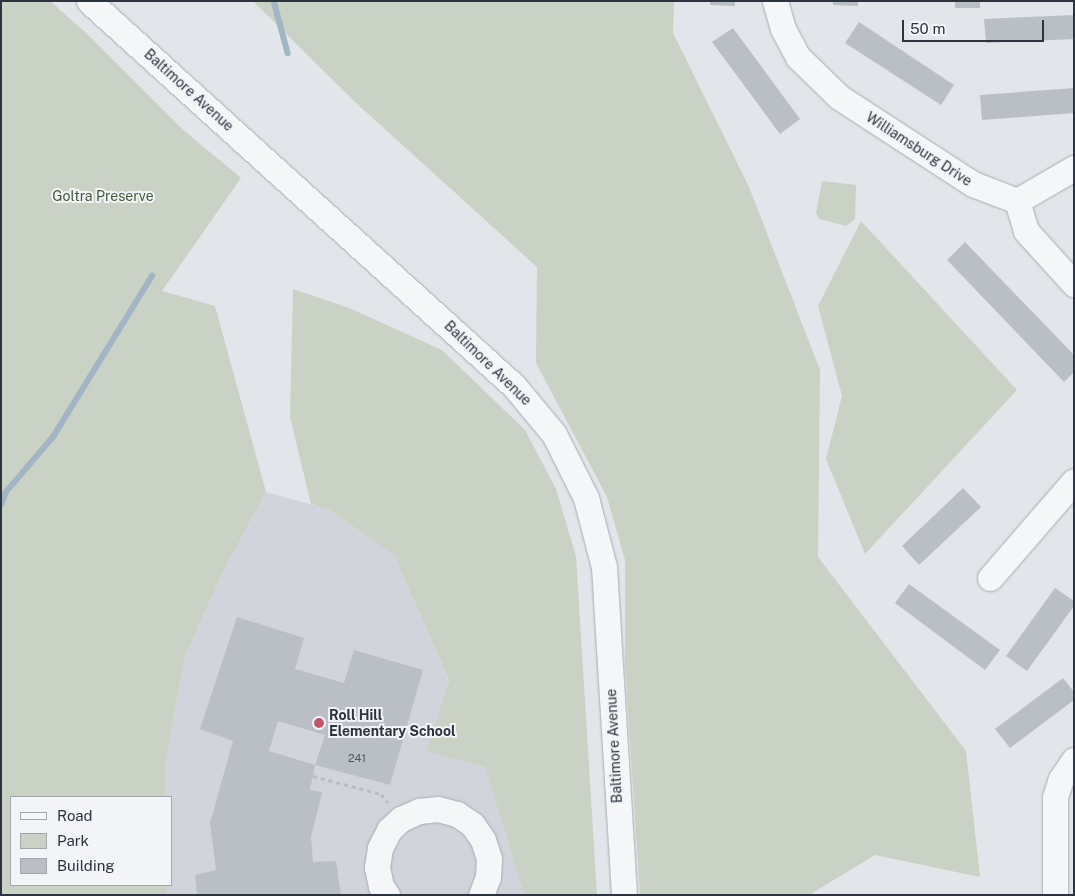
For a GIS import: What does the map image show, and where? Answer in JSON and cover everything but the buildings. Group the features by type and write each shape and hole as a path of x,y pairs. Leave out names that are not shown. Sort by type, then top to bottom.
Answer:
{"street":[{"name":"Baltimore Avenue","path":"89,1 514,386 554,434 586,498 604,568 624,895"},
{"name":"Williamsburg Drive","path":"775,1 783,29 798,57 839,97 973,184 1017,201"},
{"path":"1074,168 1017,201 1026,230 1074,284"},
{"path":"990,578 1074,482"},
{"path":"1055,895 1055,796 1061,779 1074,760"},
{"path":"387,895 381,886 377,867 380,848 389,830 401,819 419,811 438,810 457,814 472,824 483,840 489,858 488,878 481,895"}],"path":[{"path":"313,776 381,794 401,819"}],"shaded area":[{"name":"Roll Hill Elementary School","path":"266,492 328,509 394,553 485,767 524,895 168,895 167,886 172,886 172,796 165,796 165,765 185,656 224,570"}],"green space":[{"name":"Goltra Preserve","path":"1,1 50,1 85,32 182,129 241,178 162,291 215,306 266,492 224,570 185,656 165,765 165,796 10,796 10,886 167,886 168,895 1,895"},
{"path":"253,1 674,1 673,33 749,187 820,370 818,557 966,751 980,877 875,855 809,895 640,895 625,663 625,560 607,497 536,363 537,267 355,102"},
{"path":"822,181 856,185 855,219 846,226 819,219 816,213"},
{"path":"861,221 1017,390 865,554 826,459 842,396 818,306"},
{"path":"293,289 349,308 442,350 525,430 556,489 576,556 597,895 524,895 485,767 427,751 449,681 394,554 328,509 311,504 290,417"}],"waterway":[{"path":"274,1 288,53"},
{"path":"1,505 6,492 53,437 152,276"}],"place":[{"name":"Roll Hill Elementary School","path":"319,723"}]}
